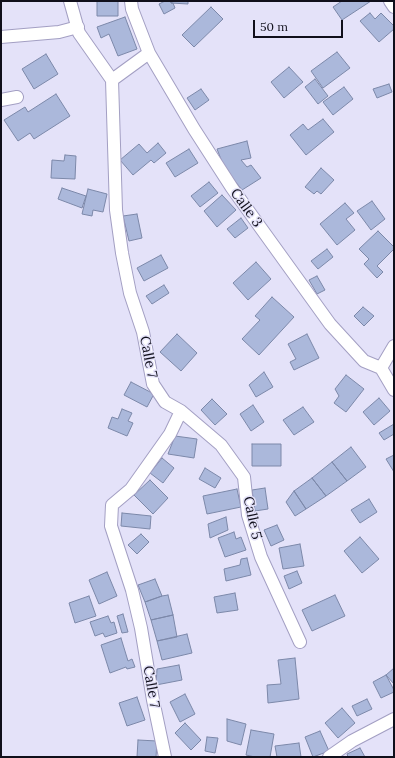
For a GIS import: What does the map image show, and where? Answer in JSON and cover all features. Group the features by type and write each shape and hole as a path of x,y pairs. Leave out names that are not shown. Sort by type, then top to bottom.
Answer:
{"street":[{"path":"70,1 79,33 112,80 149,53"},
{"name":"Calle 3","path":"131,1 132,9 149,53 194,129 232,188 330,324 364,361 381,368"},
{"path":"390,1 394,7"},
{"path":"1,37 59,32 78,27"},
{"name":"Calle 7","path":"112,80 116,210 130,294 143,332 153,384 165,402 181,411 170,434 131,489 112,505 111,526 132,590 165,757"},
{"path":"1,100 17,97"},
{"path":"394,346 381,368 394,390"},
{"name":"Calle 5","path":"181,411 221,445 244,476 248,515 261,558 300,642"},
{"path":"329,757 352,742 394,719"}],"building":[{"path":"97,1 118,1 118,16 97,16"},
{"path":"165,1 171,1 175,8 164,14 159,4"},
{"path":"171,1 188,1 188,4 171,3"},
{"path":"342,1 371,1 342,20 333,7"},
{"path":"211,7 223,19 194,47 182,35"},
{"path":"370,13 375,19 381,13 394,26 394,29 379,42 360,21"},
{"path":"125,17 137,49 118,56 109,34 101,38 97,27"},
{"path":"337,52 350,68 323,88 311,71"},
{"path":"46,54 58,74 34,89 22,69"},
{"path":"289,67 303,82 284,98 271,82"},
{"path":"315,79 328,96 318,104 305,87"},
{"path":"389,84 392,92 377,98 373,89"},
{"path":"344,87 353,99 333,115 323,102"},
{"path":"201,89 209,100 195,110 187,98"},
{"path":"56,94 70,116 34,139 30,133 18,141 4,120 25,107 28,112"},
{"path":"323,119 334,132 306,155 290,135 303,124 308,130"},
{"path":"247,141 251,158 241,160 247,167 251,165 261,178 242,190 224,167 217,149"},
{"path":"158,143 166,153 154,163 151,160 133,175 120,160 139,144 147,153"},
{"path":"189,149 198,163 175,177 166,163"},
{"path":"65,155 76,156 75,179 51,178 52,160 64,161"},
{"path":"321,168 334,180 321,194 317,191 314,194 305,187"},
{"path":"209,182 218,193 200,207 191,196"},
{"path":"62,188 86,196 82,208 58,199"},
{"path":"88,189 107,194 103,212 93,210 92,216 82,214"},
{"path":"222,195 236,210 217,227 204,211"},
{"path":"372,201 385,219 371,230 357,211"},
{"path":"345,203 354,213 346,219 355,230 337,245 320,224"},
{"path":"137,214 142,238 129,241 123,216"},
{"path":"241,218 248,228 235,238 227,229"},
{"path":"378,231 394,247 394,249 377,266 383,272 377,278 364,264 369,259 359,249"},
{"path":"327,249 333,257 318,269 311,261"},
{"path":"161,255 168,268 144,281 137,268"},
{"path":"256,262 271,279 248,300 233,283"},
{"path":"317,276 325,290 317,294 309,280"},
{"path":"164,285 169,293 152,304 146,296"},
{"path":"272,297 294,317 259,355 242,339 260,320 255,316"},
{"path":"363,307 374,316 364,326 354,316"},
{"path":"177,334 197,353 181,371 160,352"},
{"path":"307,334 319,358 294,370 290,362 296,359 288,344"},
{"path":"264,372 273,387 256,397 249,385"},
{"path":"346,375 364,389 346,412 334,403 339,396 335,389"},
{"path":"131,382 154,394 147,407 124,395"},
{"path":"379,398 390,411 374,425 363,412"},
{"path":"212,399 227,414 215,425 201,410"},
{"path":"253,405 264,422 251,431 240,414"},
{"path":"303,407 314,422 294,435 283,420"},
{"path":"122,409 132,413 128,421 133,423 127,436 108,428 112,417 118,419"},
{"path":"394,424 394,434 384,440 379,433"},
{"path":"175,436 197,439 194,458 168,454"},
{"path":"252,444 281,444 281,466 252,466"},
{"path":"351,447 366,467 347,481 332,462"},
{"path":"394,455 394,472 386,459"},
{"path":"162,458 174,468 163,483 150,473"},
{"path":"332,462 347,481 326,496 312,478"},
{"path":"205,468 221,478 215,488 199,479"},
{"path":"312,478 326,496 306,509 294,491"},
{"path":"150,480 168,498 153,514 134,495"},
{"path":"265,488 268,509 255,511 252,490"},
{"path":"237,489 241,507 207,514 203,496"},
{"path":"294,491 306,509 295,516 286,502"},
{"path":"369,499 377,512 360,523 351,510"},
{"path":"122,513 151,516 150,529 121,526"},
{"path":"226,517 228,530 210,538 208,524"},
{"path":"277,525 284,540 271,546 264,530"},
{"path":"234,532 236,539 241,537 246,550 225,557 218,538"},
{"path":"141,534 149,542 137,554 128,545"},
{"path":"360,537 379,559 362,573 344,551"},
{"path":"300,544 304,566 283,569 279,548"},
{"path":"247,558 251,575 226,581 224,569 240,565 241,559"},
{"path":"297,571 302,583 289,589 284,576"},
{"path":"107,572 117,596 99,604 89,580"},
{"path":"155,579 162,596 145,602 138,585"},
{"path":"235,593 238,610 217,613 214,597"},
{"path":"168,595 173,615 151,620 145,602"},
{"path":"335,595 345,616 312,631 302,610"},
{"path":"89,596 96,616 75,623 69,603"},
{"path":"123,614 128,632 122,633 117,616"},
{"path":"173,615 177,637 157,641 151,620"},
{"path":"108,616 111,623 114,622 117,633 105,637 103,633 95,636 90,622"},
{"path":"187,634 192,653 162,660 157,641"},
{"path":"121,638 128,661 132,659 135,667 127,669 126,667 110,673 101,645"},
{"path":"295,658 299,699 268,703 267,685 281,684 278,660"},
{"path":"179,665 182,680 156,685 157,669"},
{"path":"394,668 394,684 386,675"},
{"path":"386,675 394,692 381,698 373,682"},
{"path":"185,694 195,714 180,722 170,702"},
{"path":"137,697 145,720 127,726 119,703"},
{"path":"367,699 372,709 357,716 352,706"},
{"path":"342,708 355,723 338,738 325,723"},
{"path":"227,719 246,724 241,745 227,741"},
{"path":"185,723 201,740 191,750 175,733"},
{"path":"251,730 274,734 270,757 255,757 246,755"},
{"path":"320,731 329,751 313,757 305,737"},
{"path":"207,737 218,738 215,753 205,751"},
{"path":"138,740 157,741 156,757 137,757"},
{"path":"299,743 301,757 277,757 275,746"},
{"path":"360,748 365,757 348,757 347,754"}]}
